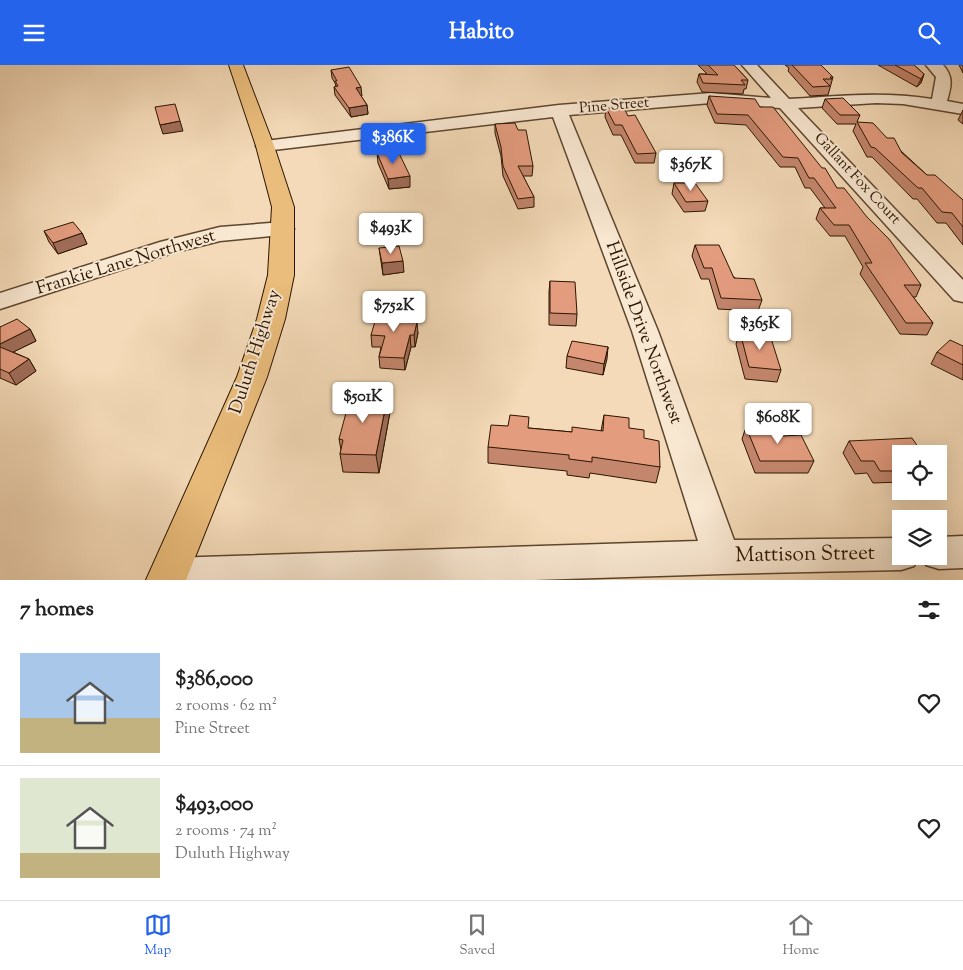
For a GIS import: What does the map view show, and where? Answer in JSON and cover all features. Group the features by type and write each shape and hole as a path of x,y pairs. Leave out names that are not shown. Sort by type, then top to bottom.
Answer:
{"main road":[{"name":"Duluth Highway","path":"168,578 255,369 271,319 281,275 283,207 265,146 236,65"}],"street":[{"name":"Gallant Fox Court","path":"750,65 963,295"},
{"path":"933,65 943,75 945,82 938,104"},
{"name":"Pine Street","path":"265,146 559,110 711,98 787,104 876,98 903,99 963,109"},
{"name":"Hillside Drive Northwest","path":"559,110 645,331 722,557"},
{"name":"Frankie Lane Northwest","path":"0,301 185,243 220,234 283,229"},
{"path":"947,553 963,552"},
{"name":"Mattison Street","path":"168,578 722,557 892,553"}],"building":[{"path":"708,65 734,65 748,80 741,80 745,85 703,83 699,74 718,75"},
{"path":"792,65 821,65 833,77 830,77 832,79 823,79 830,86 813,87"},
{"path":"895,65 914,65 924,74 921,79"},
{"path":"349,67 361,87 356,88 367,105 349,108 334,87 338,86 331,70"},
{"path":"709,96 755,99 760,107 773,107 822,168 825,168 837,188 844,188 867,217 889,239 921,285 904,285 933,323 906,323 865,263 872,263 849,225 834,225 820,208 836,208 814,178 809,178 798,158 783,157 748,115 717,114"},
{"path":"843,98 860,115 840,115 825,99"},
{"path":"175,104 180,121 160,125 155,107"},
{"path":"606,108 624,108 628,116 635,115 656,153 637,154 622,125 615,125"},
{"path":"857,122 873,123 887,138 894,138 902,153 927,175 935,175 963,200 963,227 952,213 942,212 922,188 918,188 875,148 871,147"},
{"path":"515,123 518,130 526,130 533,166 518,166 534,197 518,199 503,166 501,147 495,124"},
{"path":"398,151 410,176 388,179 377,153"},
{"path":"674,183 695,183 708,201 686,202"},
{"path":"73,222 82,233 53,243 44,231"},
{"path":"695,245 719,245 734,278 754,279 762,300 721,298 712,268 704,268"},
{"path":"399,246 403,261 382,263 379,248"},
{"path":"550,281 575,282 577,314 550,313"},
{"path":"378,311 410,313 408,321 417,322 414,335 410,335 404,358 379,357 385,336 371,335"},
{"path":"17,319 30,329 0,344 0,327"},
{"path":"740,332 770,335 781,370 749,367"},
{"path":"950,340 963,346 963,365 937,352"},
{"path":"572,341 608,347 604,364 567,356"},
{"path":"0,347 29,359 9,373 0,369"},
{"path":"351,394 388,394 376,455 340,454 343,440 339,439"},
{"path":"510,415 529,417 528,428 572,432 572,427 603,431 604,415 629,418 629,428 644,430 644,438 659,441 660,467 592,457 592,462 569,459 569,455 488,447 491,425 508,426"},
{"path":"746,427 780,427 783,436 801,435 814,461 760,461"},
{"path":"912,438 917,445 892,445 892,471 880,471 874,461 861,461 849,441"}]}
